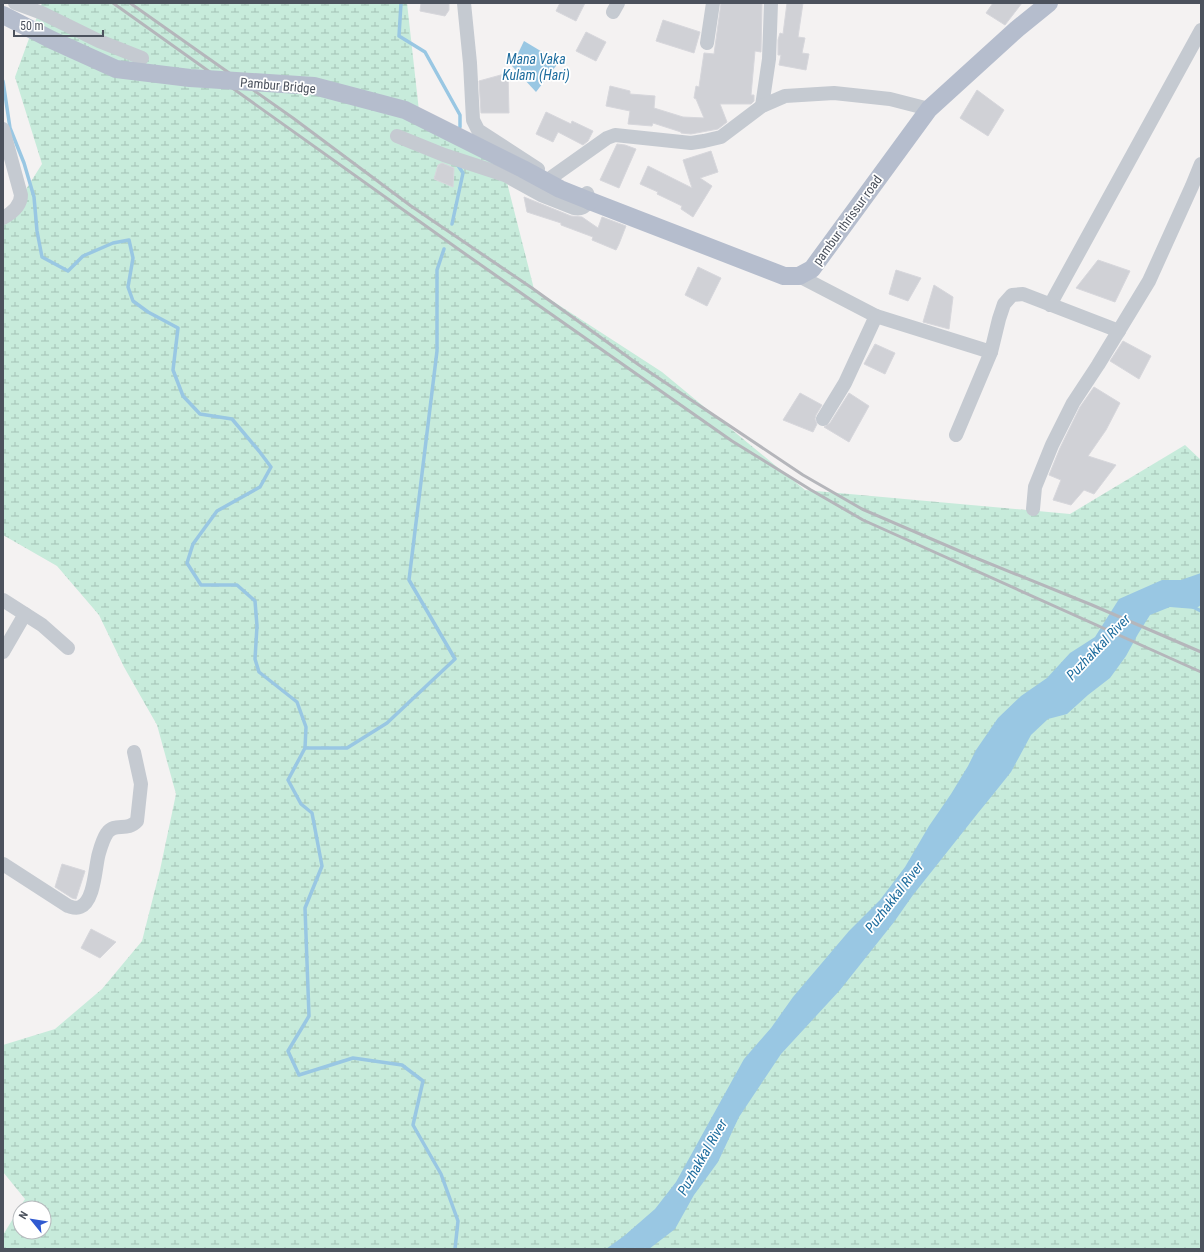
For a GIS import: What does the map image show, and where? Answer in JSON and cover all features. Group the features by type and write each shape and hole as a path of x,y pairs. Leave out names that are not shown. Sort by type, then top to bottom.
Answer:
{"main road":[{"name":"pambur thrissur road","path":"799,276 812,269 929,109 1017,29 1049,3"},
{"name":"Pambur Bridge","path":"3,15 52,40 116,69 190,78 314,86 405,110 560,189 590,201"},
{"path":"590,201 784,276 799,276"}],"street":[{"path":"397,136 444,156 505,175 541,196 574,208 584,208 590,201 585,190 552,177 478,130 473,120 470,63 464,3"},
{"path":"707,43 713,3"},
{"path":"762,106 769,59 771,3"},
{"path":"17,4 42,13 99,41 142,58"},
{"path":"1050,305 1201,30"},
{"path":"552,177 607,138 615,135 691,143 704,141 721,137 762,106 785,96 834,93 890,99 929,109"},
{"path":"3,129 21,195 16,208 3,218"},
{"path":"1033,508 1035,487 1052,445 1073,403 1149,281 1201,164"},
{"path":"799,276 876,316 991,352"},
{"path":"956,435 991,352 1004,304 1012,295 1023,294 1119,331"},
{"path":"823,419 845,383 876,316"},
{"path":"3,600 42,625 68,648"},
{"path":"3,652 25,614"},
{"path":"3,864 61,902 76,908 81,907 86,903 91,893 98,854 108,831 113,828 133,825 137,821 141,784 134,752"}],"green space":[{"path":"42,3 407,3 419,111 498,147 534,289 662,372 805,490 1070,514 1185,445 1201,460 1201,1249 3,1249 3,1235 12,1220 12,1240 52,1240 52,1200 24,1200 3,1172 3,1045 55,1029 102,989 142,941 160,870 176,794 157,725 124,667 99,615 57,566 3,535 4,224 42,164 15,77"}],"water":[{"name":"Mana Vaka Kulam (Hari)","path":"524,41 559,62 536,92 512,66"},
{"name":"Puzhakkal River","path":"1201,573 1201,605 1195,609 1170,607 1150,615 1126,656 1110,678 1067,714 1048,719 1031,735 1011,772 913,895 894,922 840,990 781,1054 739,1117 718,1162 694,1195 675,1229 649,1249 606,1249 624,1236 655,1209 676,1182 744,1059 771,1028 793,997 849,931 880,900 905,867 929,826 968,766 976,750 998,718 1021,696 1047,678 1070,653 1095,637 1119,599 1162,580 1181,580"}],"building":[{"path":"421,3 449,3 449,10 445,16 420,11"},
{"path":"560,3 585,3 576,21 556,11"},
{"path":"721,3 762,3 761,52 755,51 751,95 754,95 754,101 751,104 720,104 727,122 718,129 691,134 681,133 653,123 652,126 628,124 630,111 606,106 610,86 630,91 630,94 655,96 654,108 683,117 704,118 696,99 694,98 696,86 699,87 704,53 714,54"},
{"path":"787,3 803,3 798,37 805,38 802,53 809,54 806,70 779,65 781,55 778,55 778,40 780,33 783,34"},
{"path":"993,3 1022,3 1005,25 986,13"},
{"path":"663,20 700,32 694,53 656,41"},
{"path":"586,32 606,42 596,61 576,51"},
{"path":"508,73 509,113 481,113 479,81"},
{"path":"977,90 1004,110 988,136 960,118"},
{"path":"546,112 571,124 572,121 593,131 588,141 583,145 558,132 553,142 536,134"},
{"path":"617,144 636,149 619,188 600,180"},
{"path":"711,151 718,172 700,178 712,186 693,217 681,209 682,206 657,194 658,192 640,184 648,166 692,188 683,160"},
{"path":"442,163 454,168 453,187 434,179 438,165"},
{"path":"524,197 571,216 582,217 598,228 602,217 626,226 616,250 592,240 593,237 561,225 561,223 527,212"},
{"path":"1098,260 1130,271 1115,302 1076,288"},
{"path":"698,267 721,278 707,306 685,295"},
{"path":"896,270 921,278 908,301 889,294"},
{"path":"934,285 953,297 949,329 923,322"},
{"path":"1123,341 1151,356 1139,379 1110,361"},
{"path":"875,344 895,353 885,374 864,364"},
{"path":"1094,387 1120,403 1106,430 1088,456 1116,465 1094,494 1084,490 1071,505 1053,500 1061,480 1049,475 1080,407"},
{"path":"800,393 822,405 816,415 815,419 817,424 813,432 783,420"},
{"path":"849,393 869,406 849,442 824,427 830,423"},
{"path":"62,864 85,871 76,899 55,887"},
{"path":"91,929 116,942 100,958 81,948"}],"waterway":[{"path":"401,3 399,36 425,52 460,115 460,127"},
{"path":"3,81 10,128 24,163 34,197 37,231 42,257 68,271 83,256 113,243 129,240 133,258 128,287 133,301 148,312 178,328 173,370 183,396 200,414 232,419 271,467 260,487 217,511 193,544 187,563 201,585 237,585 255,601 257,626 255,659 259,672 297,702 306,727 305,748 288,780 301,804 312,813 322,866 305,908 309,1016 288,1051 299,1075 353,1058 402,1065 423,1081 413,1125 441,1174 458,1221 455,1249"},
{"path":"452,224 463,173 457,164"},
{"path":"305,748 347,748 387,723 455,659 409,580 437,351 437,270 444,249"},
{"path":"1193,607 1201,611"}],"railway":[{"path":"113,3 461,251 732,441 811,490 863,520 1201,672"},
{"path":"130,3 293,118 411,206 532,288 639,365 803,475 862,509 1201,652"}]}
